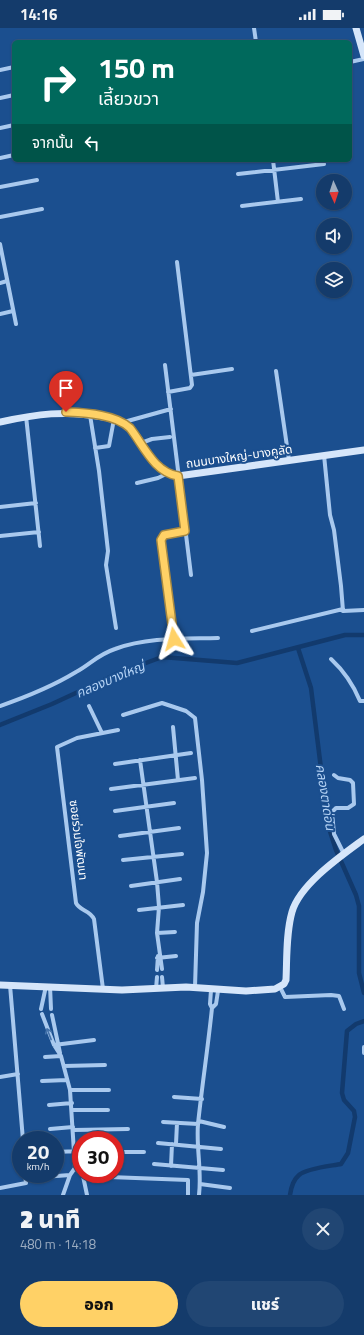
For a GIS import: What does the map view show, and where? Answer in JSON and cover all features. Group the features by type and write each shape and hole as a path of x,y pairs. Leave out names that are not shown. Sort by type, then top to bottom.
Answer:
{"street":[{"path":"254,28 256,40"},
{"path":"356,28 364,56"},
{"path":"352,62 364,59"},
{"path":"0,70 12,67"},
{"path":"0,98 12,95"},
{"path":"0,128 12,125"},
{"path":"0,158 12,155"},
{"path":"272,162 278,202"},
{"path":"238,174 324,164"},
{"path":"0,187 37,180"},
{"path":"242,206 301,199"},
{"path":"0,217 42,209"},
{"path":"0,244 16,324"},
{"path":"168,392 192,387 177,262"},
{"path":"0,283 7,282"},
{"path":"0,314 13,311"},
{"path":"165,365 191,575"},
{"path":"191,375 232,369"},
{"path":"276,372 289,460"},
{"path":"0,422 26,416 56,412 90,414 124,422 171,408"},
{"path":"90,414 108,551 106,565 116,628"},
{"path":"26,416 40,546"},
{"path":"95,448 109,446 114,419"},
{"name":"ถนนบางใหญ่-บางคูลัด","path":"124,422 156,464 168,473 178,476 324,454 364,450"},
{"path":"141,443 152,439 170,437"},
{"path":"324,454 330,515 334,530 343,609"},
{"path":"137,483 158,478 168,473"},
{"path":"0,507 36,503"},
{"path":"174,639 161,537 164,535 185,531"},
{"path":"0,536 39,532"},
{"path":"252,631 343,609 344,611 364,610"},
{"path":"0,706 68,677 91,660 115,648 138,643 174,639 218,638"},
{"path":"331,659 343,670 360,701 364,701"},
{"path":"123,715 152,705 162,704 186,710 195,718 208,852 197,923 195,987"},
{"path":"89,706 102,733"},
{"path":"173,727 174,754 178,780"},
{"name":"ซอยร่วมใจพัฒนา","path":"103,989 94,919 90,913 78,907 76,903 57,747 77,738 118,730"},
{"path":"115,764 174,754 191,753"},
{"path":"140,760 157,882 159,907 157,933 159,958 157,970"},
{"path":"334,774 338,778 350,780 353,783 354,804 348,808 336,808 332,812 334,834 343,854"},
{"path":"111,789 195,778"},
{"path":"115,812 174,803"},
{"path":"120,836 179,828"},
{"path":"0,985 10,984 103,989 160,989 195,987 214,990 246,991 275,989 280,987 286,980 290,924 295,905 309,886 334,861 364,839"},
{"path":"123,860 182,854"},
{"path":"131,886 180,879"},
{"path":"139,910 183,905"},
{"path":"157,933 175,932"},
{"path":"159,958 176,956"},
{"path":"159,958 162,969"},
{"path":"157,977 160,989"},
{"path":"160,989 162,978"},
{"path":"10,984 22,1131"},
{"path":"48,986 51,1009"},
{"path":"48,986 42,1011 54,1045 64,1066 70,1090 74,1129"},
{"path":"280,987 285,997 336,995 340,998 344,1009"},
{"path":"199,1195 200,1168 197,1145 212,1008 216,1004 214,990"},
{"path":"52,1015 60,1055"},
{"path":"54,1045 94,1040"},
{"path":"364,1047 364,1053"},
{"path":"45,1057 60,1055"},
{"path":"64,1066 105,1065"},
{"path":"0,1077 18,1074"},
{"path":"42,1081 67,1080"},
{"path":"70,1090 109,1090"},
{"path":"174,1097 202,1099"},
{"path":"49,1105 72,1103"},
{"path":"72,1110 108,1110"},
{"path":"163,1122 199,1122 224,1127"},
{"path":"171,1166 178,1123"},
{"path":"50,1129 128,1129"},
{"path":"158,1143 197,1145 221,1149"},
{"path":"124,1152 144,1152"},
{"path":"154,1164 222,1170"},
{"path":"63,1195 72,1172"},
{"path":"64,1175 70,1175"},
{"path":"124,1178 188,1180 188,1195"},
{"path":"0,1188 26,1183"},
{"path":"84,1183 87,1195"},
{"path":"200,1184 230,1188"}],"waterway":[{"name":"คลองบางใหญ่","path":"0,725 52,704 119,673 162,657 237,663 345,635 364,635"},
{"name":"คลองตาด่อน","path":"298,648 311,688 328,825 336,850 356,895 359,906 359,973 364,993"},
{"name":"คลองตาด่อน","path":"290,1195 294,1182 299,1175 313,1169 341,1164 348,1153 355,1117 354,1111 344,1100 342,1093 347,1031 356,1024 364,1021"}],"route":[{"path":"66,412 90,414 124,422 160,468 168,473 178,476 185,531 164,535 161,537 174,639"}]}
